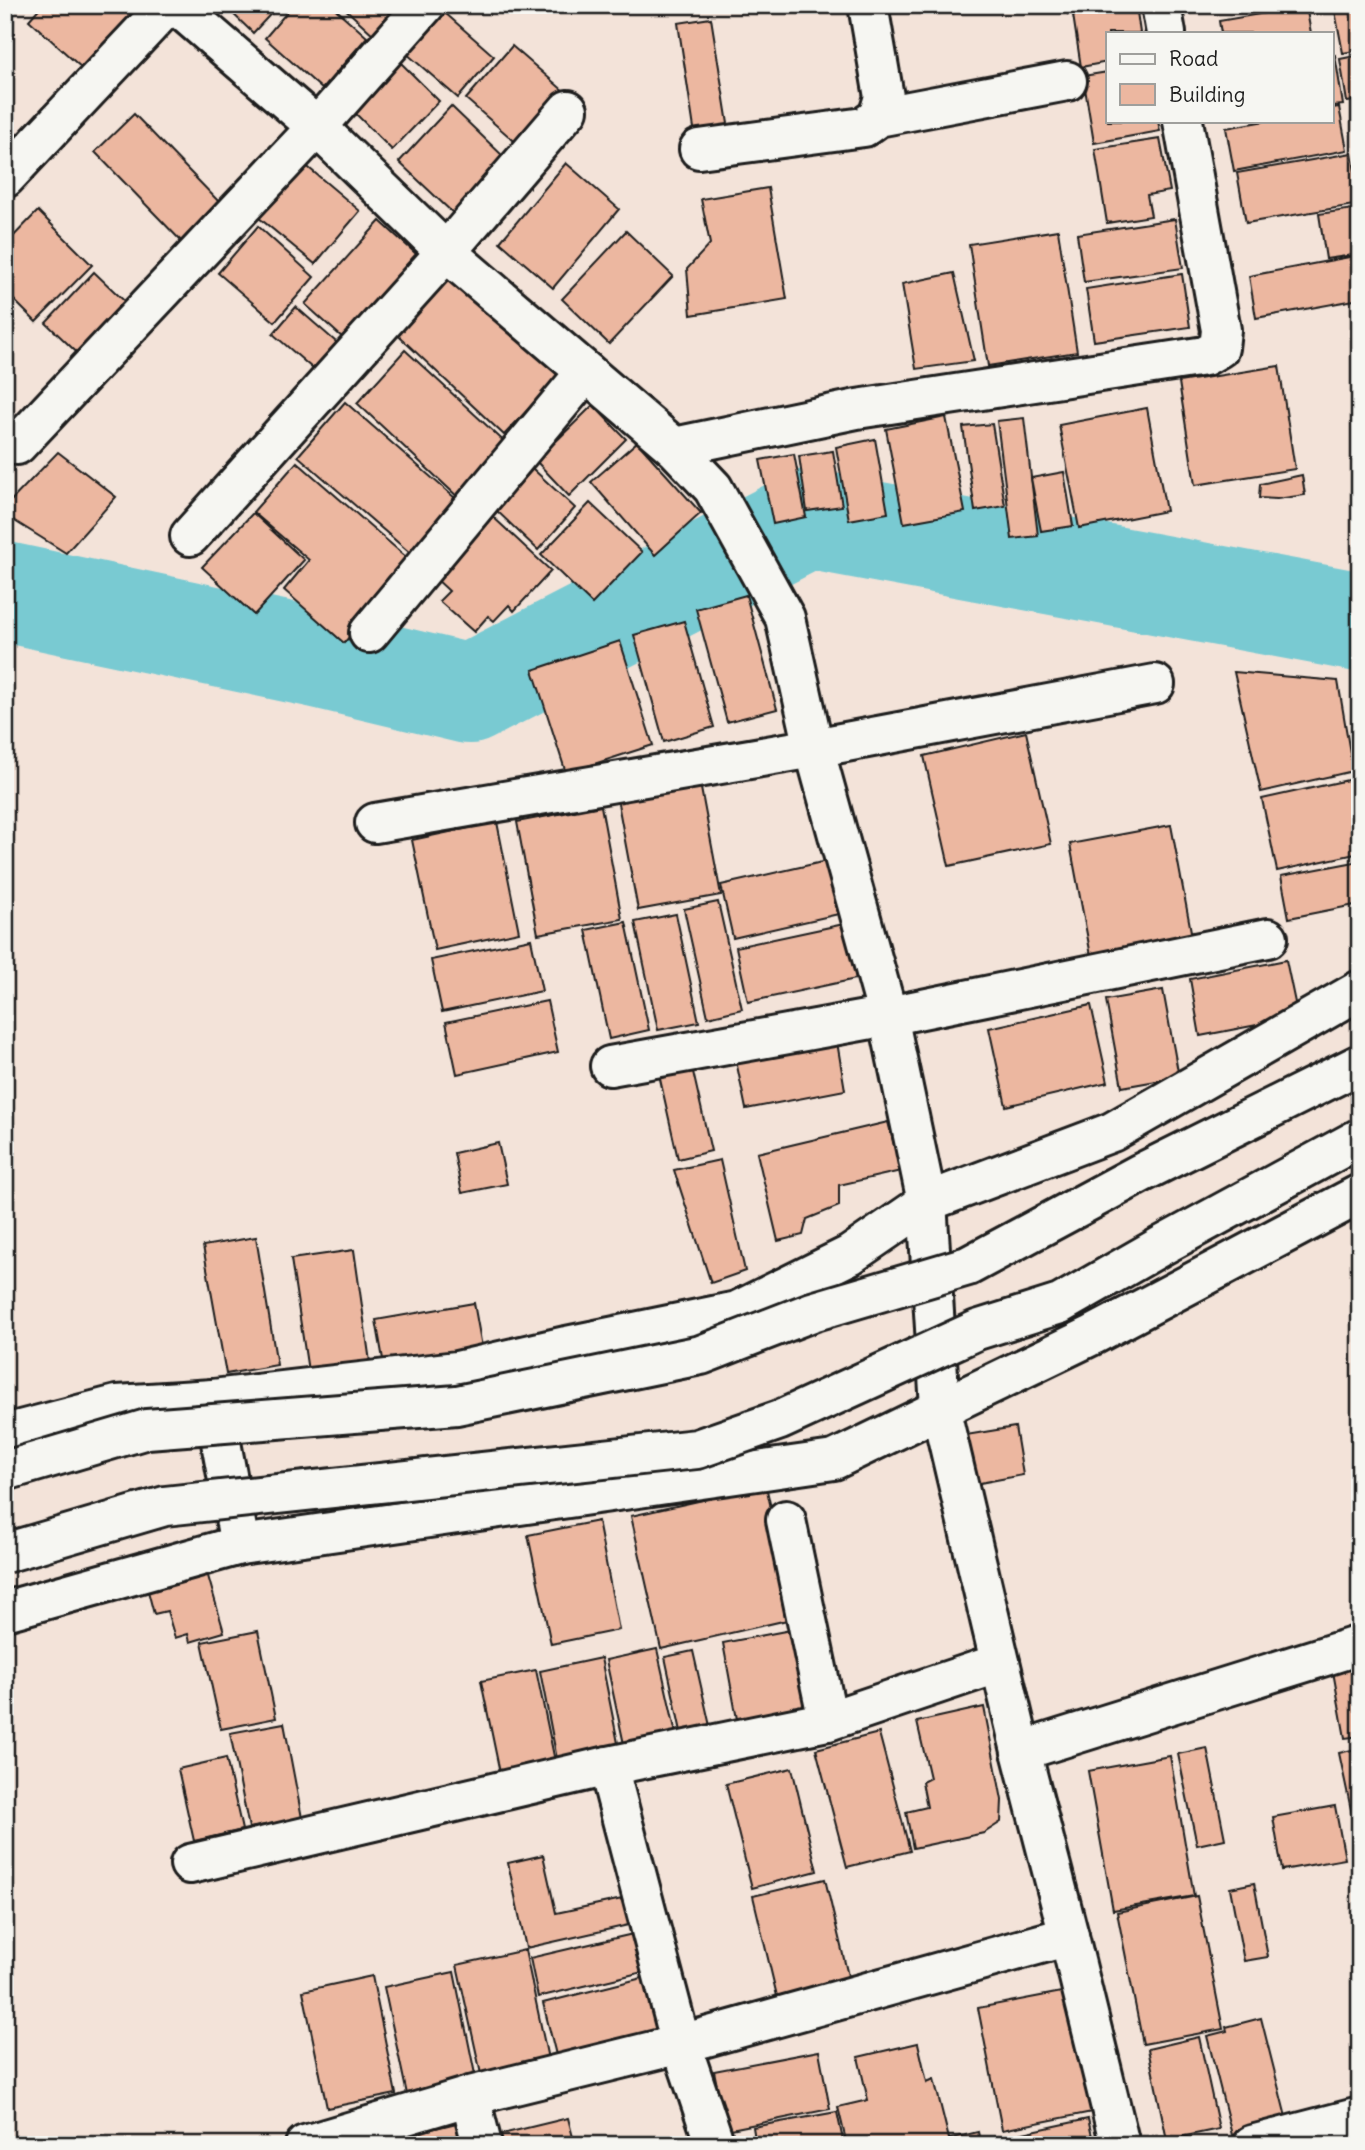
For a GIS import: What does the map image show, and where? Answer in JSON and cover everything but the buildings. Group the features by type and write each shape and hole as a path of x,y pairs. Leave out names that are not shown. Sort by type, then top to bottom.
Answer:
{"street":[{"path":"5,178 168,5"},
{"path":"176,5 317,127 446,252 674,447 713,488 785,618 814,748 888,1016 927,1202 940,1408 1020,1751 1069,1936 1119,2145"},
{"path":"18,446 317,127 425,5"},
{"path":"868,5 884,97 878,117"},
{"path":"1161,5 1166,32"},
{"path":"699,149 864,127 878,117 1068,81"},
{"path":"191,536 446,252 568,110"},
{"path":"674,447 858,409 1205,356 1219,348 1221,330 1183,122"},
{"path":"369,633 586,372"},
{"path":"375,823 814,748 1155,684"},
{"path":"610,1066 888,1016 1268,938"},
{"path":"5,1434 117,1405 213,1399 457,1371 737,1311 850,1255 927,1202 1112,1132 1360,990"},
{"path":"5,1471 147,1429 457,1405 701,1355 812,1312 968,1266 1141,1173 1360,1064"},
{"path":"5,1553 165,1506 698,1448 780,1420 977,1329 1060,1304 1360,1138"},
{"path":"5,1611 240,1545 834,1460 1093,1335 1360,1194"},
{"path":"213,1399 240,1545"},
{"path":"786,1520 828,1721"},
{"path":"1020,1751 1360,1645"},
{"path":"190,1864 608,1766 828,1721 999,1663"},
{"path":"608,1766 681,2044 715,2145"},
{"path":"304,2145 470,2096 681,2044 1069,1936"},
{"path":"470,2096 482,2145"},
{"path":"1252,2145 1360,2117"}],"waterway":[{"path":"5,592 322,659 469,694 808,519 1360,622"}]}
